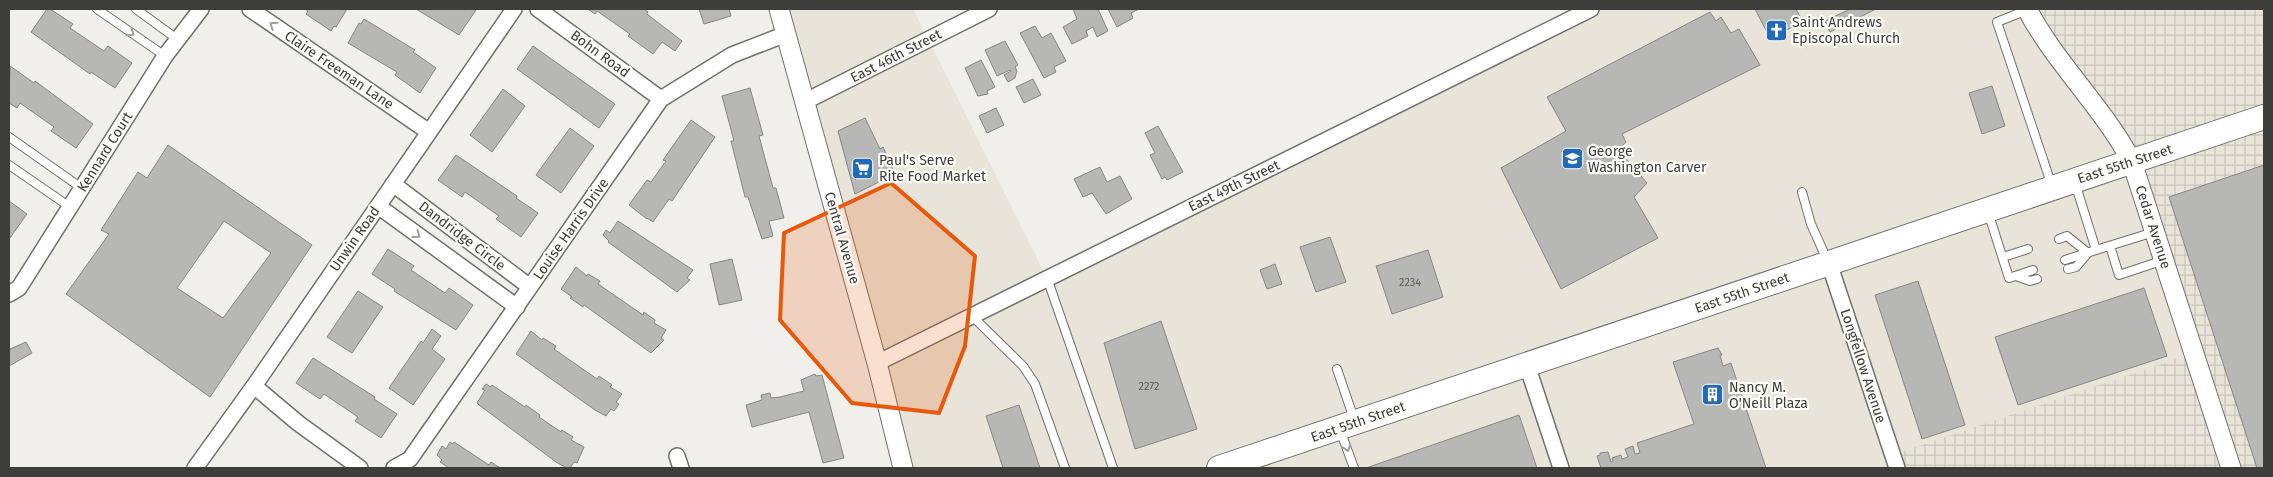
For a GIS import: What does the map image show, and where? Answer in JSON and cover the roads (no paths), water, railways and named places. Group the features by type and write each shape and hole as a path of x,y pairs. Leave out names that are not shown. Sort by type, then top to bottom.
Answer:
{"main road":[{"name":"East 55th Street","path":"1225,467 2264,117"}],"street":[{"name":"Kennard Court","path":"9,294 19,288 165,56 201,9"},
{"name":"Claire Freeman Lane","path":"250,9 429,132"},
{"name":"Unwin Road","path":"199,466 514,9"},
{"name":"Bohn Road","path":"538,9 661,99"},
{"name":"Central Avenue","path":"779,9 877,363 903,468"},
{"name":"East 46th Street","path":"804,102 989,9"},
{"name":"East 49th Street","path":"877,363 1591,9"},
{"name":"Cedar Avenue","path":"2027,9 2049,45 2132,162 2231,468"},
{"name":"Louise Harris Drive","path":"394,468 410,459 661,99 732,55 786,34"},
{"name":"Dandridge Circle","path":"393,184 530,287"},
{"name":"Dandridge Circle","path":"378,206 516,307"},
{"name":"Longfellow Avenue","path":"1829,264 1897,468"},
{"path":"1527,365 1561,468"},
{"path":"254,386 298,423 360,468"}],"lane":[{"path":"97,9 165,56"},
{"path":"136,9 177,39"},
{"path":"2027,9 1997,22 2052,188"},
{"path":"9,137 83,189"},
{"path":"9,165 70,207"},
{"path":"2075,181 2096,250"},
{"path":"1802,192 1810,224 1829,264"},
{"path":"1988,210 2009,278 2033,270"},
{"path":"2065,260 2155,232"},
{"path":"2059,239 2067,236 2088,253"},
{"path":"2110,246 2119,275 2164,260"},
{"path":"2003,258 2028,249"},
{"path":"2068,269 2076,267 2088,253"},
{"path":"2016,276 2030,281 2037,279"},
{"path":"1047,278 1113,468"},
{"path":"972,316 1023,366 1035,384 1065,468"},
{"path":"1337,369 1354,468"}],"place":[{"name":"Saint Andrews Episcopal Church","path":"1776,30"},
{"name":"George Washington Carver","path":"1572,159"},
{"name":"Paul's Serve Rite Food Market","path":"863,168"},
{"name":"Nancy M. O'Neill Plaza","path":"1713,395"}]}
